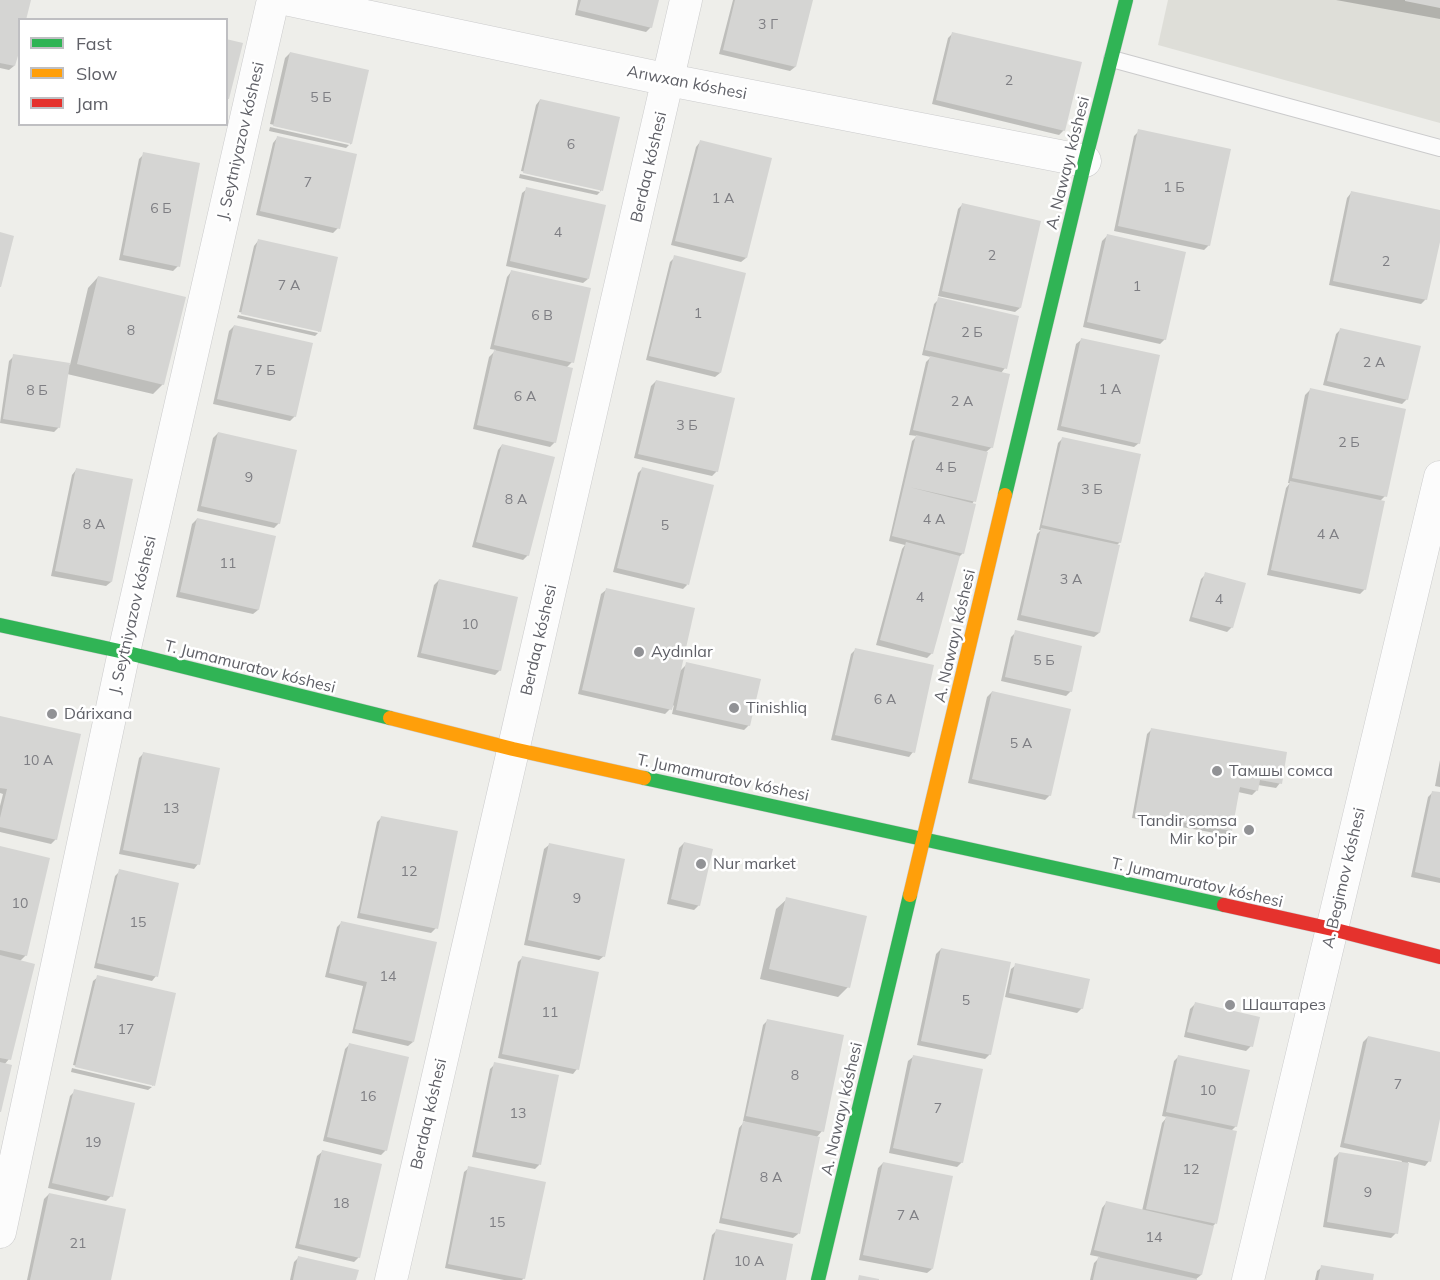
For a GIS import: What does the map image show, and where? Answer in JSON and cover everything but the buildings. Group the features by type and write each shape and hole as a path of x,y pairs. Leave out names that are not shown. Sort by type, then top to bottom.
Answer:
{"main road":[{"name":"A. Nawayı kóshesi","path":"818,1280 1085,161 1126,0"},
{"name":"T. Jumamuratov kóshesi","path":"0,625 124,652 513,749 1332,929 1440,957"}],"street":[{"name":"J. Seytniyazov kóshesi","path":"0,1232 124,652 273,0"},
{"name":"Arıwxan kóshesi","path":"290,0 669,80 1085,161"},
{"name":"Berdaq kóshesi","path":"391,1280 686,0"},
{"name":"A. Begimov kóshesi","path":"1248,1280 1440,477"}],"lane":[{"path":"1112,59 1440,148"}],"shaded area":[{"path":"1168,0 1440,0 1440,123 1158,45"}],"traffic: fast":[{"path":"1005,495 1126,0"},
{"path":"0,625 124,652 390,718"},
{"path":"644,778 1224,905"},
{"path":"818,1280 910,895"}],"traffic: slow":[{"path":"910,895 1005,495"},
{"path":"390,718 513,749 644,778"}],"traffic: jam":[{"path":"1224,905 1332,929 1440,957"}],"place":[{"name":"Aydınlar","path":"639,652"},
{"name":"Tinishliq","path":"734,708"},
{"name":"Dárixana","path":"52,714"},
{"name":"Тамшы сомса","path":"1217,771"},
{"name":"Tandir somsa Mir ko'pir","path":"1249,830"},
{"name":"Nur market","path":"701,864"},
{"name":"Шаштарез","path":"1230,1005"}]}
